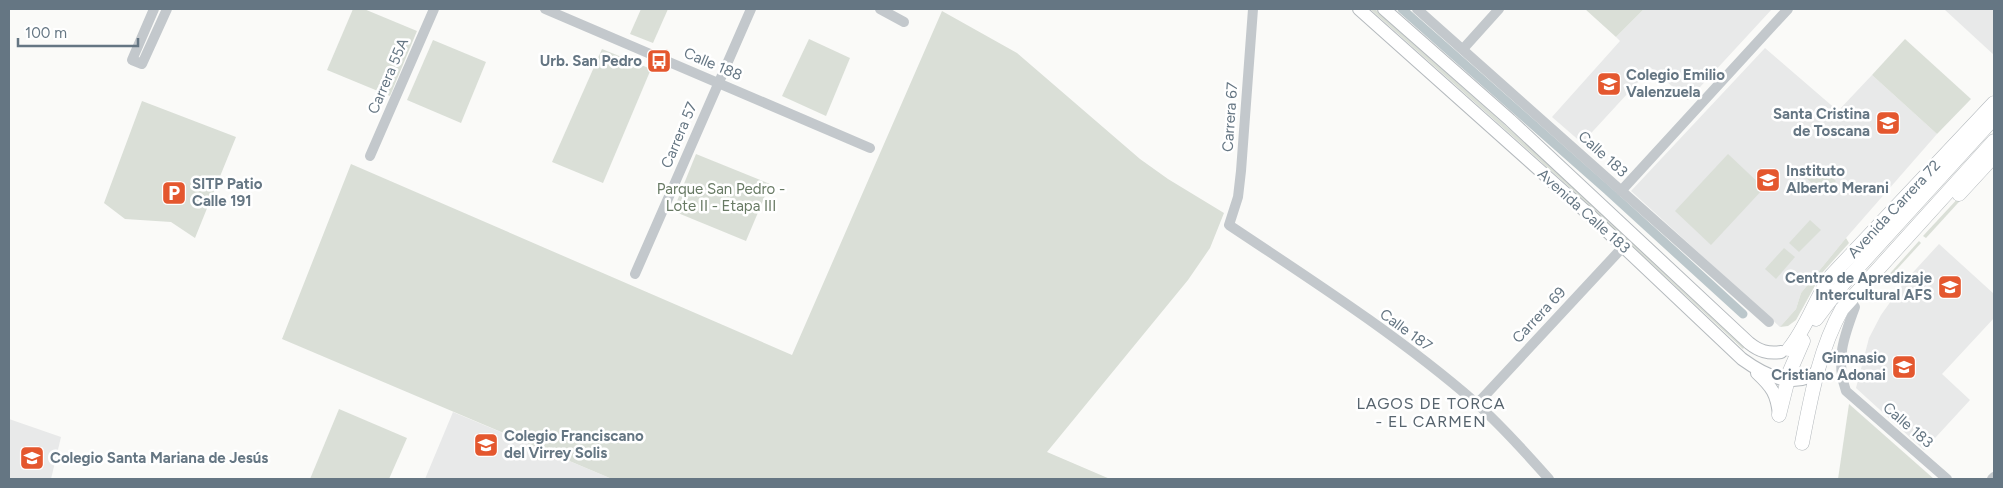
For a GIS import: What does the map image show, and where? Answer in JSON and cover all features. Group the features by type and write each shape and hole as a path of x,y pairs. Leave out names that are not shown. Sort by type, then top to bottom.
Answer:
{"highway":[{"name":"Avenida Carrera 72","path":"1785,351 1798,338 1831,276 1994,103"},
{"name":"Avenida Carrera 72","path":"1779,415 1788,380 1803,341 1823,307 1994,118"},
{"name":"Avenida Carrera 72","path":"1802,443 1818,370 1831,330 1842,309 1994,141"},
{"name":"Avenida Carrera 72","path":"1818,370 1834,337 1855,307 1994,156"},
{"name":"Avenida Carrera 72","path":"1785,351 1803,341"}],"main road":[{"name":"Avenida Calle 183","path":"1359,9 1624,247 1742,359 1760,370 1788,380 1803,380 1812,376 1818,370"},
{"name":"Avenida Calle 183","path":"1384,9 1510,120 1749,343 1760,351 1768,353 1785,351"},
{"path":"1742,359 1771,387 1778,402 1779,415"}],"street":[{"name":"Carrera 55A","path":"370,156 434,9"},
{"name":"Calle 188","path":"545,9 870,148"},
{"name":"Carrera 57","path":"635,274 751,9"},
{"name":"Carrera 67","path":"1229,225 1238,197 1241,171 1253,9"},
{"name":"Calle 183","path":"1417,9 1769,322"},
{"path":"1462,49 1499,9"},
{"path":"1621,191 1788,9"},
{"path":"161,10 142,64 132,60 161,10"},
{"path":"884,10 904,22"},
{"name":"Calle 187","path":"1229,225 1326,289 1477,404 1549,479"},
{"name":"Carrera 69","path":"1477,404 1624,247"},
{"name":"Calle 183","path":"1855,307 1842,349 1840,369 1846,391 1947,479"}],"shaded area":[{"name":"Colegio Emilio Valenzuela","path":"1644,9 1772,9 1688,100 1651,68 1582,143 1552,117 1620,41 1616,37"},
{"path":"1944,9 1994,9 1994,55"},
{"name":"Instituto Alberto Merani","path":"1765,48 1838,111 1872,75 1937,134 1846,238 1801,293 1796,309 1780,327 1631,191"},
{"name":"Gimnasio Cristiano Adonai","path":"1939,244 1994,294 1994,318 1942,374 1970,400 1924,450 1856,388 1869,338 1881,315 1906,280"},
{"name":"Colegio Franciscano del Virrey Solis","path":"453,412 612,479 425,479"},
{"name":"Colegio Santa Mariana de Jesús","path":"9,419 61,437 51,479 9,479"}],"green space":[{"path":"353,9 364,9 417,31 390,96 327,70"},
{"path":"641,9 668,9 653,43 630,34"},
{"path":"1370,9 1375,9 1569,182 1745,346 1743,349 1567,185"},
{"path":"1585,9 1644,9 1616,37"},
{"path":"942,11 1017,53 1140,159 1168,179 1224,213 1210,248 1188,280 1047,452 1110,479 612,479 282,339 351,164 792,355"},
{"path":"809,39 850,58 826,116 782,96"},
{"path":"1905,39 1971,99 1937,134 1872,75"},
{"path":"433,40 486,62 461,123 407,100"},
{"path":"602,49 651,69 603,183 552,162"},
{"path":"142,101 236,137 195,238 171,222 125,219 104,203"},
{"name":"Parque San Pedro - Lote II - Etapa III","path":"696,154 770,184 746,241 673,211"},
{"path":"1728,154 1764,188 1711,245 1675,211"},
{"path":"1815,162 1836,181 1824,194 1803,175"},
{"path":"1987,167 1989,169 1926,238 1923,236"},
{"path":"1810,220 1821,230 1799,252 1789,243"},
{"path":"1846,238 1849,243 1822,273 1796,320 1788,326 1780,327 1796,309 1801,293"},
{"path":"1919,241 1921,243 1887,280 1885,279"},
{"path":"1784,248 1795,257 1776,279 1765,269"},
{"path":"1849,404 1934,479 1838,479"},
{"path":"339,409 407,438 389,479 310,479"}],"waterway":[{"path":"1402,9 1607,190 1743,314"}],"place":[{"name":"Urb. San Pedro","path":"659,61"},
{"name":"Colegio Emilio Valenzuela","path":"1609,84"},
{"name":"Santa Cristina de Toscana","path":"1888,123"},
{"name":"Instituto Alberto Merani","path":"1768,180"},
{"name":"SITP Patio Calle 191","path":"174,193"},
{"name":"Centro de Apredizaje Intercultural AFS","path":"1950,287"},
{"name":"Gimnasio Cristiano Adonai","path":"1904,367"},
{"name":"Colegio Franciscano del Virrey Solis","path":"486,445"},
{"name":"Colegio Santa Mariana de Jesús","path":"32,458"}],"district":[{"name":"LAGOS DE TORCA - EL CARMEN","path":"1431,412"}]}
